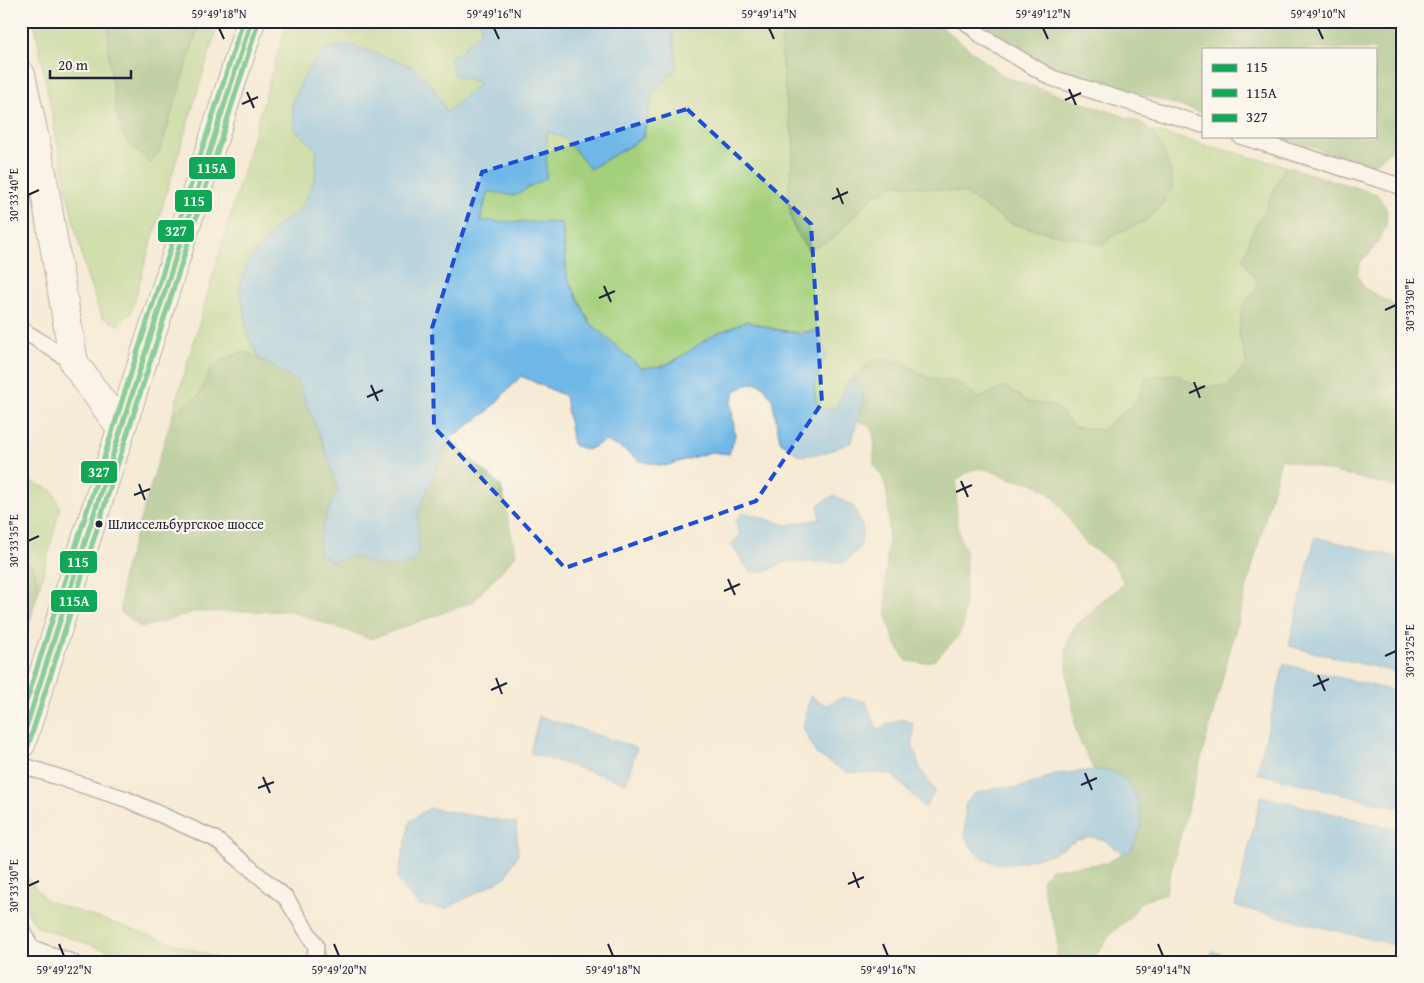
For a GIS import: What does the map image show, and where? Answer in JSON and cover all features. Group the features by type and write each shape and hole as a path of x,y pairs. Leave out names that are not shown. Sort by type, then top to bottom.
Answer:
{"main road":[{"path":"21,744 252,21"},
{"path":"21,75 42,173 74,363 121,428"}],"lane":[{"path":"965,21 983,36 1052,78 1202,125"},
{"path":"1246,138 1403,187"},
{"path":"21,329 74,363"},
{"path":"21,765 126,799 215,839 286,898 316,946 315,962"},
{"path":"21,926 35,955 72,962"}],"highlighted area":[{"path":"687,109 811,224 822,403 756,501 565,568 434,427 432,328 482,172"}],"green space":[{"path":"34,21 109,21 108,50 113,76 161,148 200,21 219,21 131,313 118,325 102,317 88,280 69,202"},
{"path":"109,21 200,21 161,148 150,164 124,137 116,112 108,50"},
{"path":"287,21 481,21 481,30 459,53 480,83 447,113 432,85 414,67 351,45 307,70 292,104 295,129 317,150 315,178 302,208 277,226 239,287 244,307 247,334 260,359 246,352 212,366 199,395 173,413"},
{"path":"661,21 771,21 783,30 781,57 794,143 788,197 793,226 833,239 873,196 898,184 964,193 1011,224 1103,244 1114,235 1143,222 1156,212 1165,200 1171,171 1152,131 1285,166 1265,211 1251,234 1259,285 1242,308 1239,336 1247,364 1226,386 1198,387 1176,374 1147,377 1135,402 1102,430 1074,427 1056,406 1027,402 1006,386 979,398 956,382 927,378 903,362 848,382 837,407 819,410 815,398 814,384 826,356 819,330 800,332 774,329 747,321 663,366 641,368 590,323 567,277 562,223 480,222 488,191 546,131 566,139 590,169 643,138 652,95 677,68 673,33"},
{"path":"771,21 934,21 1005,77 1141,122 1154,135 1167,159 1173,186 1156,212 1143,222 1114,235 1103,245 1011,224 964,193 898,184 873,196 833,239 808,250 793,226 788,197 794,143 781,57 783,30"},
{"path":"974,21 1403,21 1403,143 1371,166 1283,138 1376,138 1376,48 1202,48 1202,113 1056,68 996,38"},
{"path":"1285,166 1377,194 1387,210 1386,227 1372,251 1361,261 1357,274 1364,288 1391,303 1403,315 1403,480 1400,488 1281,459 1165,894 1152,897 1140,903 1132,915 1111,934 1091,962 1055,962 1057,941 1042,880 1051,869 1107,863 1122,853 1131,851 1111,771 1094,770 1075,728 1068,685 1066,649 1070,634 1079,622 1124,583 1112,563 1085,543 1058,502 1045,490 1030,482 1008,478 987,470 976,469 970,471 956,481 957,523 960,538 965,549 966,564 963,626 957,638 935,660 922,663 907,661 896,644 889,626 886,607 888,503 885,484 874,465 875,445 873,433 868,424 857,421 863,398 859,381 848,382 875,358 903,362 927,378 956,382 979,398 1006,386 1027,402 1056,406 1074,427 1102,430 1135,402 1147,377 1176,374 1198,387 1226,386 1247,364 1239,336 1242,307 1259,285 1243,260 1251,234 1265,211"},
{"path":"246,352 297,380 322,440 338,490 325,516 351,555 376,565 418,557 417,512 449,439 501,486 516,555 473,602 371,639 289,611 194,612 141,628 121,612 122,579 173,413 199,395 212,366 230,356"},
{"path":"21,472 28,481 52,490 60,508 39,589 33,566 21,554"},
{"path":"21,554 33,566 39,589 21,651"},
{"path":"21,870 47,901 230,962 143,962 37,927 21,901"}],"water":[{"path":"481,21 661,21 673,33 677,68 652,95 643,138 590,169 566,139 547,131 546,178 514,196 488,191 480,221 562,223 567,277 590,323 641,368 663,366 676,360 711,336 747,321 772,329 801,334 819,330 826,356 814,384 815,398 819,409 837,407 848,382 859,380 863,398 852,442 825,453 799,456 780,441 772,398 761,384 749,383 735,391 731,403 735,436 729,454 711,452 665,466 640,461 621,448 605,441 587,450 573,445 565,396 521,376 487,412 449,439 418,512 418,557 403,567 376,565 351,555 333,562 319,554 327,513 338,489 322,440 297,381 260,359 247,334 244,307 239,287 249,259 277,226 302,207 315,178 317,150 295,130 292,104 307,70 327,48 351,45 414,67 432,85 447,112 480,83 454,75 450,57 459,53 481,30"},
{"path":"834,495 854,507 863,529 860,548 844,562 784,562 765,572 750,571 731,545 740,535 735,522 743,512 787,525 820,519 818,505"},
{"path":"1315,537 1403,558 1403,674 1289,646"},
{"path":"1284,664 1403,693 1403,809 1257,773"},
{"path":"810,696 826,705 843,697 866,702 877,729 901,719 913,723 913,747 920,768 935,791 925,808 891,774 846,772 816,754 803,727"},
{"path":"539,716 637,748 626,783 530,753"},
{"path":"1094,770 1111,771 1126,780 1139,802 1141,827 1131,851 1122,853 1103,839 1090,837 1077,840 1053,854 1011,864 996,863 983,859 972,849 965,835 965,805 974,794 1001,787 1015,788 1029,785 1055,774"},
{"path":"1261,796 1403,831 1403,947 1235,906"},
{"path":"429,808 516,823 518,854 506,877 446,909 418,905 397,879 410,821"},
{"path":"1212,951 1249,962 1209,962"}],"transit line":[{"name":"327","path":"21,718 243,21"},
{"name":"115","path":"21,743 251,21"},
{"name":"115А","path":"28,746 258,23"}],"place":[{"name":"Шлиссельбургское шоссе","path":"99,524"}]}
